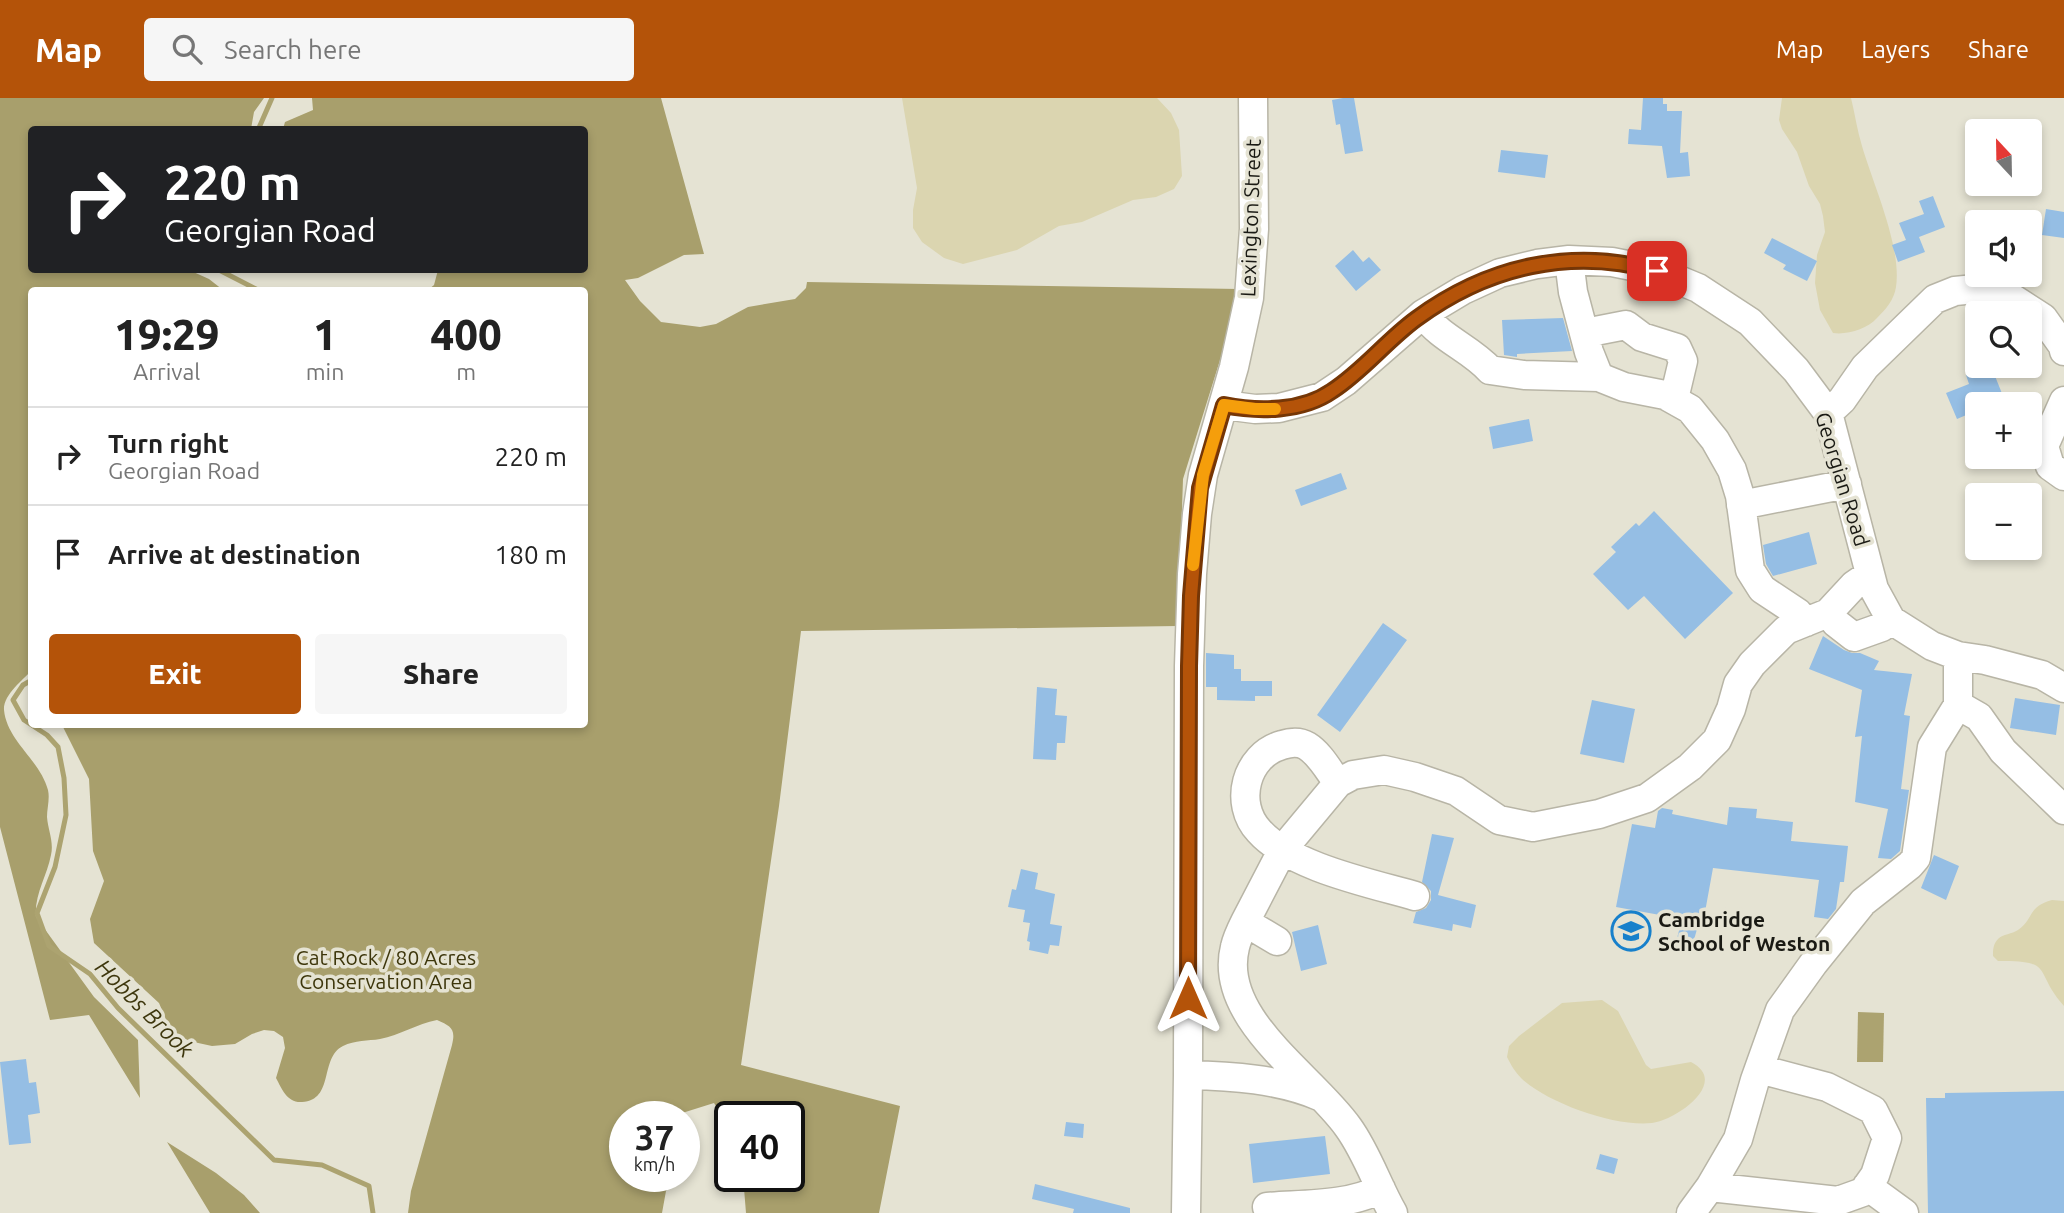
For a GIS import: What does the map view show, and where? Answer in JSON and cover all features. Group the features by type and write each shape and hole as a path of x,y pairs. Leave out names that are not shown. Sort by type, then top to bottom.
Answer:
{"street":[{"name":"Lexington Street","path":"1185,1213 1191,596 1200,488 1239,348 1250,283 1254,216 1253,98"},
{"name":"Georgian Road","path":"1224,405 1255,409 1279,408 1322,397 1346,381 1423,314 1463,290 1500,273 1569,260 1644,267 1680,279 1738,313 1762,333 1796,370 1828,413 1870,574 1878,600 1891,620"},
{"path":"1569,260 1573,292 1599,377"},
{"path":"1828,413 1842,400 1865,367 1935,299 1955,291 1995,287 2043,318 2064,351"},
{"path":"1423,314 1437,331 1480,359 1490,370 1599,377 1625,387 1675,399 1690,409 1724,454 1732,470 1741,505 1749,570 1762,589 1798,613 1836,623 1854,636 1882,627 1891,620 1933,646 1958,656 2042,675 2064,688"},
{"path":"1585,332 1629,326 1642,337 1679,350 1683,365 1675,399"},
{"path":"2064,401 2044,446 2050,466 2064,476"},
{"path":"1741,505 1847,484"},
{"path":"1387,1201 1349,1129 1325,1099 1276,1049 1250,1016 1236,981 1233,962 1235,945 1283,849 1338,783 1353,775 1384,770 1456,791 1499,820 1533,827 1599,814 1647,798 1690,766 1717,740 1731,709 1738,684 1752,664 1786,630 1817,618 1870,574"},
{"path":"1691,1213 1710,1188 1738,1139 1780,1010 1863,902 1916,858 1932,747 1958,705 1958,656"},
{"path":"1958,705 1979,717 2003,751 2064,810"},
{"path":"1338,783 1309,747 1299,742 1275,747 1257,760 1250,772 1246,789 1248,811 1259,832 1317,868 1415,896"},
{"path":"1245,922 1277,941"},
{"path":"1229,1076 1248,1071 1276,1049"},
{"path":"1710,1188 1838,1201 1863,1192 1875,1175 1886,1138 1873,1110 1828,1087 1759,1069"},
{"path":"1188,1075 1229,1076 1295,1088 1325,1099"},
{"path":"1867,1186 1903,1213"},
{"path":"1267,1208 1360,1198 1387,1201"}],"shaded area":[{"path":"902,98 1157,98 1171,113 1179,130 1182,176 1174,189 1156,197 1133,200 1082,222 1059,226 1017,250 963,264 944,258 922,242 913,228 917,188"},
{"path":"1782,98 1851,98 1862,146 1891,235 1897,271 1895,292 1889,304 1873,322 1857,330 1833,333 1820,310 1815,283 1817,255 1825,232 1823,216 1797,152 1782,129 1779,120"},
{"path":"2052,900 2064,901 2064,1006 2036,966 2016,961 1998,961 1993,956 1994,945 1998,939 2018,930 2038,906"},
{"path":"1602,1000 1618,1011 1646,1065 1651,1069 1691,1062 1702,1070 1705,1080 1702,1089 1686,1108 1652,1123 1620,1121 1566,1105 1534,1088 1517,1074 1507,1057 1509,1046 1519,1036 1562,1003"},
{"path":"1858,1012 1884,1013 1883,1062 1857,1062"}],"green space":[{"path":"0,98 264,98 254,112 252,126 28,126 28,273 196,273 219,287 28,287 28,674 10,693 4,710 11,731 38,769 49,793 47,817 52,850 37,901 36,917 94,997 138,1040 140,1098 89,1015 50,1020 0,827"},
{"name":"Cat Rock / 80 Acres Conservation Area","path":"312,98 661,98 704,254 684,255 638,278 625,280 640,301 661,322 700,327 716,324 748,307 795,299 806,288 807,282 1239,289 1239,299 1183,479 1178,626 801,631 779,806 741,1065 900,1106 879,1213 746,1213 744,1192 805,1192 805,1101 714,1101 700,1107 700,1101 609,1101 609,1192 666,1192 662,1213 408,1213 411,1191 452,1045 453,1032 449,1026 437,1020 380,1039 343,1046 331,1060 319,1094 312,1100 297,1102 286,1095 276,1078 285,1048 283,1037 274,1031 264,1030 235,1044 212,1046 189,1041 170,1029 159,1003 94,943 90,919 104,881 93,851 89,779 64,728 588,728 588,287 432,287 437,273 588,273 588,126 284,126 285,122 313,110"},
{"path":"167,1142 216,1173 244,1195 260,1213 210,1213"}],"building":[{"path":"1354,98 1363,151 1345,154 1340,124 1336,125 1332,100"},
{"path":"1643,98 1663,98 1667,111 1682,111 1680,153 1688,152 1690,176 1667,178 1662,146 1628,144 1629,129 1641,130"},
{"path":"1501,150 1548,155 1545,178 1498,172"},
{"path":"1933,196 1945,227 1919,237 1925,252 1898,262 1892,245 1906,240 1899,223 1924,214 1919,201"},
{"path":"2046,209 2064,212 2064,238 2042,235"},
{"path":"1772,238 1817,261 1807,281 1783,269 1786,265 1764,253"},
{"path":"1353,250 1363,262 1369,257 1381,270 1356,291 1335,266"},
{"path":"1563,318 1572,351 1517,354 1517,357 1504,355 1502,320"},
{"path":"1967,378 1996,378 2001,392 1965,392 1965,416 1957,419 1946,393 1969,384"},
{"path":"1529,419 1533,441 1493,449 1489,427"},
{"path":"1341,473 1347,489 1301,506 1295,490"},
{"path":"1654,511 1733,593 1685,639 1644,596 1628,610 1593,574 1616,552 1611,547 1636,523 1639,526"},
{"path":"1809,532 1817,564 1773,576 1766,564 1763,545"},
{"path":"1383,623 1407,640 1340,732 1317,715"},
{"path":"1823,636 1844,650 1879,661 1874,670 1912,674 1904,715 1910,716 1901,789 1909,790 1900,851 1891,859 1878,858 1888,809 1855,802 1862,736 1855,737 1862,690 1809,669"},
{"path":"1206,653 1234,655 1234,669 1241,669 1241,681 1272,681 1272,696 1255,696 1255,701 1217,700 1217,687 1206,687"},
{"path":"1037,687 1057,689 1055,715 1067,716 1065,743 1057,743 1056,760 1033,759"},
{"path":"2015,698 2060,705 2056,735 2010,728"},
{"path":"1592,700 1635,709 1624,763 1580,754"},
{"path":"1729,807 1757,809 1756,818 1793,822 1791,841 1848,846 1844,882 1840,882 1836,909 1828,919 1814,917 1819,880 1713,868 1703,923 1699,922 1690,954 1674,950 1682,919 1616,907 1632,824 1655,828 1658,811 1662,808 1673,810 1672,814 1727,825"},
{"path":"1432,834 1454,838 1438,895 1476,905 1471,928 1453,924 1452,931 1413,923 1416,912 1426,908 1431,900 1431,891 1422,882"},
{"path":"1934,855 1959,866 1946,900 1921,888"},
{"path":"1021,869 1038,873 1035,889 1055,894 1050,924 1062,926 1059,946 1050,945 1048,954 1029,950 1030,942 1027,941 1030,923 1023,922 1025,910 1008,907"},
{"path":"1318,925 1327,964 1301,971 1292,932"},
{"path":"26,1059 29,1083 36,1082 40,1113 28,1115 31,1143 9,1145 0,1062"},
{"path":"2064,1091 2064,1213 1928,1213 1926,1098 1945,1098 1945,1093"},
{"path":"1066,1122 1084,1124 1083,1138 1064,1136"},
{"path":"1325,1136 1330,1174 1253,1183 1249,1144"},
{"path":"1600,1154 1618,1159 1614,1174 1596,1169"},
{"path":"1035,1184 1130,1208 1130,1213 1073,1213 1074,1209 1032,1199"}],"waterway":[{"name":"Hobbs Brook","path":"260,126 272,98"},
{"name":"Hobbs Brook","path":"225,273 252,287"},
{"name":"Hobbs Brook","path":"28,682 13,700 28,723"},
{"name":"Hobbs Brook","path":"36,728 58,747 64,778 66,815 55,867 37,913 49,946 90,974 118,1008 274,1160 322,1165 369,1186 373,1213"}],"slow traffic":[{"path":"1193,565 1203,475 1224,405 1275,409"}],"place":[{"name":"Cambridge School of Weston","path":"1631,931"}],"route":[{"path":"1188,998 1191,596 1200,488 1224,405 1255,409 1279,408 1301,404 1331,393 1414,320 1477,282 1500,273 1569,260 1630,264 1657,271"}]}
